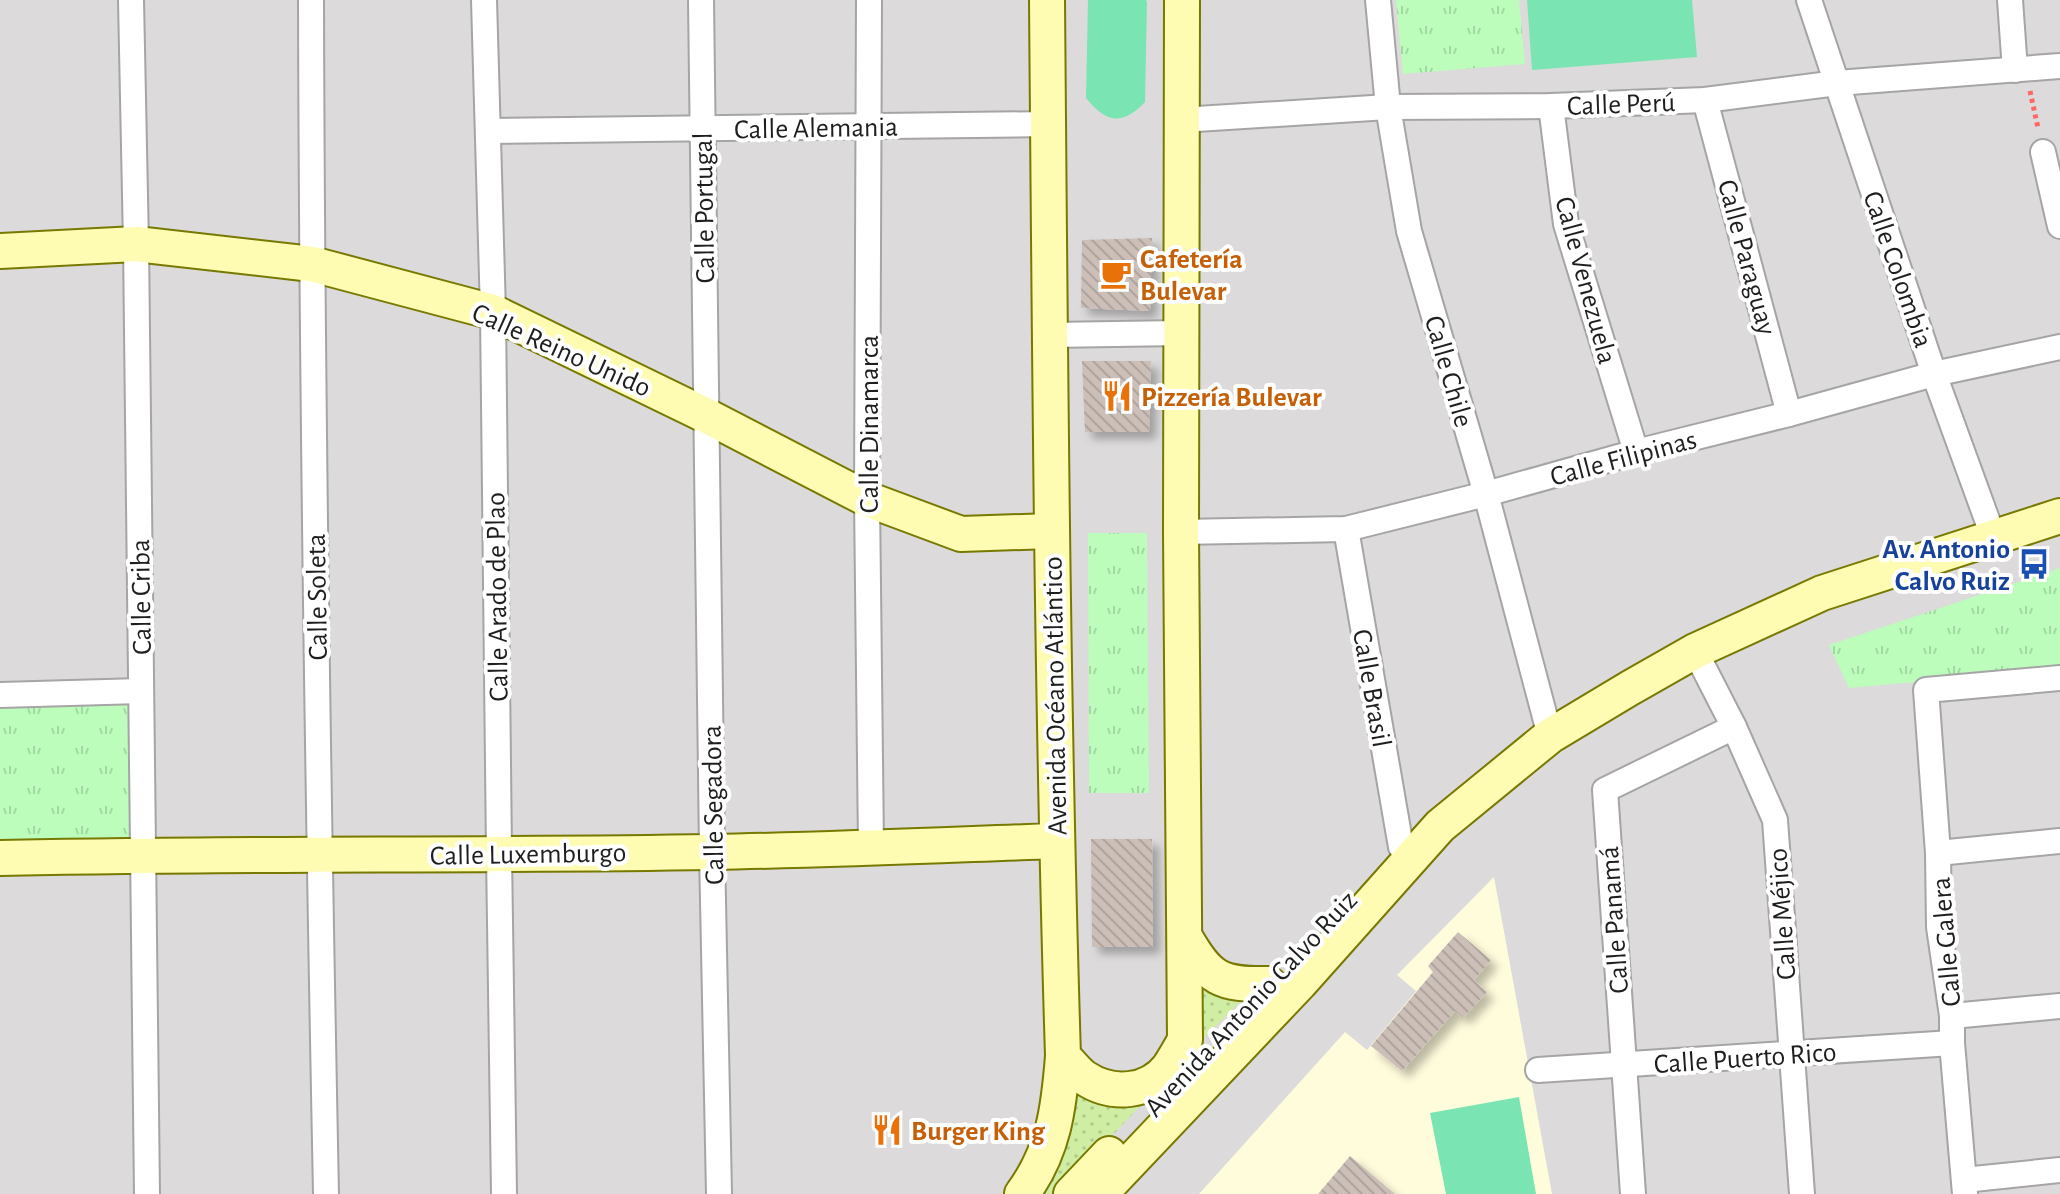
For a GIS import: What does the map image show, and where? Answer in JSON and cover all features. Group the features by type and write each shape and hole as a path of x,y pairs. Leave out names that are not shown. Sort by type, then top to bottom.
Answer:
{"street":[{"name":"Calle Criba","path":"131,0 147,1194"},
{"name":"Calle Soleta","path":"311,0 319,855 326,1194"},
{"name":"Calle Arado de Plao","path":"484,0 493,312 504,1194"},
{"name":"Calle Portugal","path":"701,0 707,416"},
{"name":"Calle Dinamarca","path":"869,0 867,499 871,847"},
{"name":"Avenida Océano Atlántico","path":"1022,1194 1033,1180 1048,1146 1060,1104 1063,1056 1051,531 1047,0"},
{"path":"1175,1115 1185,1040 1181,532 1182,0"},
{"name":"Calle Chile","path":"1378,0 1388,107 1409,231 1486,494 1550,736"},
{"name":"Calle Colombia","path":"1809,0 1934,374 1993,536"},
{"path":"2010,0 2020,70"},
{"name":"Calle Perú","path":"1181,120 1388,107 1551,106 1705,100 1837,83 2060,66"},
{"name":"Calle Paraguay","path":"1705,100 1789,414"},
{"name":"Calle Venezuela","path":"1551,106 1566,224 1636,452"},
{"name":"Calle Alemania","path":"488,131 1048,124"},
{"path":"2043,152 2060,226"},
{"name":"Calle Reino Unido","path":"0,251 136,244 312,264 493,312 707,416 867,499 961,534 1051,531"},
{"path":"1049,335 1181,333"},
{"name":"Calle Filipinas","path":"1181,532 1346,529 1934,374 2060,347"},
{"name":"Calle Segadora","path":"707,416 719,1194"},
{"name":"Avenida Antonio Calvo Ruiz","path":"1100,1194 1300,983 1440,826 1550,736 1695,651 1822,593 2060,516"},
{"name":"Calle Brasil","path":"1346,529 1401,847"},
{"name":"Calle Méjico","path":"1695,651 1734,727 1775,820 1802,1194"},
{"name":"Calle Galera","path":"1965,1187 1952,1016 1939,927 1938,853 1926,690 2060,678"},
{"path":"0,695 141,691"},
{"name":"Calle Panamá","path":"1633,1194 1605,790 1734,727"},
{"name":"Avenida Antonio Calvo Ruiz","path":"1071,1194 1361,883 1401,847 1440,826"},
{"name":"Calle Luxemburgo","path":"0,858 712,852 1056,841"},
{"path":"1938,853 2060,841"},
{"path":"1185,937 1200,963 1220,980 1269,984"},
{"path":"1952,1016 2060,1006"},
{"path":"1063,1056 1084,1077 1107,1088 1124,1090 1147,1085 1168,1069 1185,1040"},
{"name":"Calle Puerto Rico","path":"1538,1070 1952,1043"},
{"path":"1965,1187 2060,1170"}],"path":[{"path":"2020,70 2043,152"}],"shaded area":[{"path":"0,0 2060,0 2060,1194 0,1194"},
{"path":"1494,877 1552,1194 1199,1194 1345,1032 1367,1050 1416,991 1397,975"}],"green space":[{"path":"1088,0 1147,2 1145,102 1121,118 1100,112 1086,98"},
{"path":"1396,0 1519,0 1525,64 1403,74"},
{"path":"1527,0 1692,0 1697,57 1532,70"},
{"path":"1088,533 1147,533 1149,793 1089,793"},
{"path":"2060,568 2060,669 1849,688 1829,645"},
{"path":"131,704 131,843 0,846 0,706"},
{"path":"1200,983 1241,1001 1198,1044"},
{"path":"1073,1086 1143,1103 1057,1194 1038,1194"},
{"path":"1519,1097 1536,1194 1446,1194 1430,1113"}],"building":[{"name":"Cafetería Bulevar","path":"1152,238 1150,311 1081,308 1082,240"},
{"name":"Pizzería Bulevar","path":"1082,361 1151,361 1149,432 1085,432"},
{"path":"1091,839 1152,839 1153,947 1092,947"},
{"path":"1458,932 1491,960 1474,980 1487,992 1463,1018 1455,1011 1402,1071 1371,1046 1433,972 1428,966"},
{"path":"1350,1156 1395,1194 1318,1194"}],"place":[{"name":"Cafetería Bulevar","path":"1116,274"},
{"name":"Pizzería Bulevar","path":"1117,396"},
{"name":"Av. Antonio Calvo Ruiz","path":"2034,564"},
{"name":"Burger King","path":"887,1130"}]}
